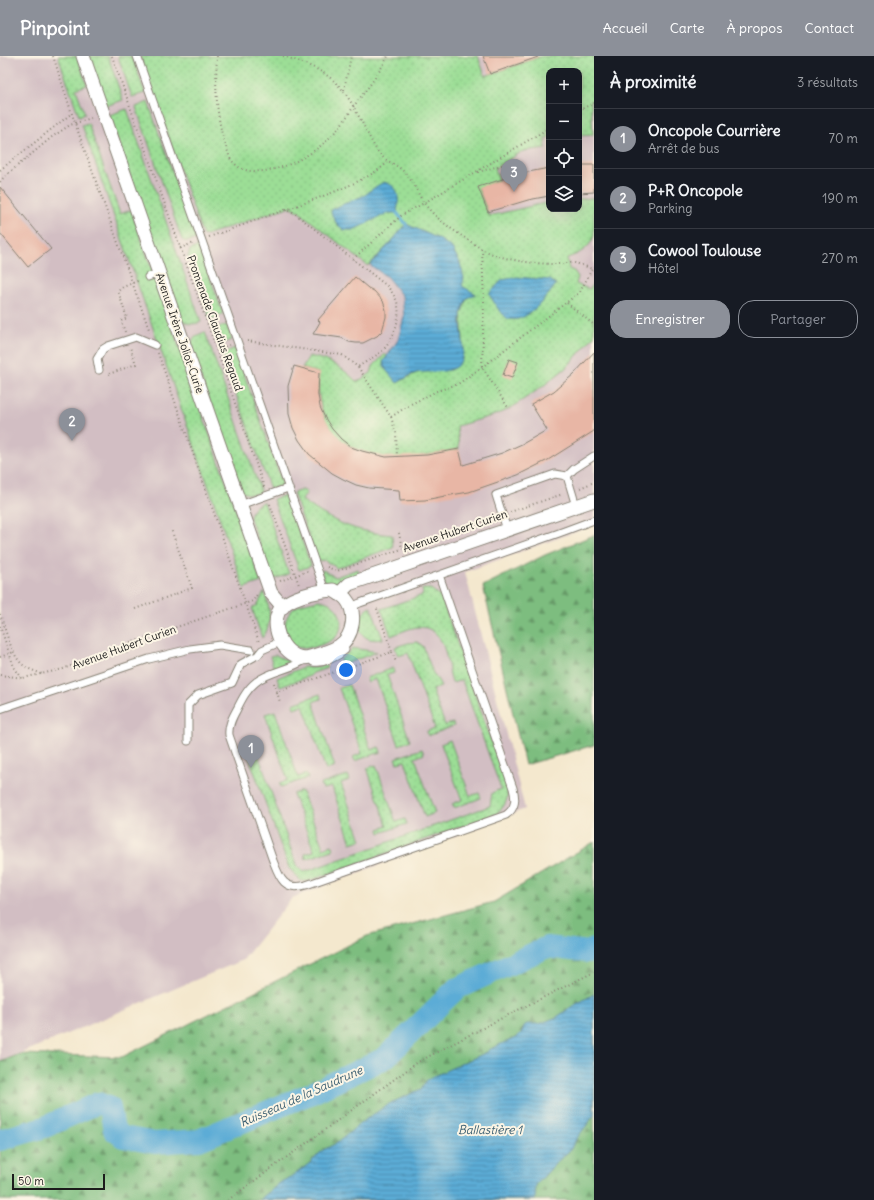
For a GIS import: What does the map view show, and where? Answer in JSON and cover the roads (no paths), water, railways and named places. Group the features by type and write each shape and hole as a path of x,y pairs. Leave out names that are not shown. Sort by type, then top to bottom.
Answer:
{"street":[{"name":"Avenue Irène Joliot-Curie","path":"83,56 153,275 240,506 271,593 283,607"},
{"name":"Avenue Hubert Curien","path":"339,594 349,584 594,500"},
{"path":"333,590 346,598 351,607 354,620 347,637 340,645 308,658 292,654 280,642 276,629 278,613 283,607 303,595 325,591 333,590"}],"lane":[{"path":"137,56 325,591"},
{"path":"99,370 97,359 103,349 108,346 136,337 155,346"},
{"path":"567,476 594,456"},
{"path":"507,530 496,495 555,474 567,476"},
{"path":"567,476 576,506"},
{"path":"240,506 288,488"},
{"path":"351,607 594,520"},
{"path":"308,658 298,665 257,681 246,692 236,710 228,730 272,858 279,876 285,884 292,887 306,885 511,812 515,803 513,788 439,575"},
{"path":"188,741 188,705 198,695 232,684 241,664 256,652 280,642"},
{"path":"0,709 143,661 190,649 220,645 256,652"}],"water":[{"path":"384,182 390,184 398,194 397,213 388,213 353,230 344,230 337,224 331,213 332,209 365,195"},
{"path":"406,224 439,239 452,248 460,263 464,278 462,286 476,294 467,298 462,311 461,323 463,354 461,361 449,370 416,373 397,383 386,370 383,362 398,340 404,317 402,296 387,277 370,265"},
{"path":"517,277 550,280 556,284 534,310 518,319 508,319 500,312 489,294 502,280"},
{"name":"Ballastière 1","path":"594,994 594,1115 571,1149 536,1185 535,1200 259,1200 281,1182 294,1175 310,1163 323,1150 337,1143 363,1121 389,1104 421,1089 427,1080 487,1052 495,1046 515,1038 522,1032 524,1026 527,1024 539,1024 557,1017"}],"waterway":[{"path":"397,213 406,224"},
{"name":"Ruisseau de la Saudrune","path":"0,1140 45,1127 98,1103 110,1108 114,1130 123,1137 155,1143 199,1140 312,1093 385,1058 456,989 547,947 588,952 594,949"}],"place":[{"name":"Cowool Toulouse","path":"514,192"},
{"name":"P+R Oncopole","path":"72,441"},
{"name":"Oncopole Courrière","path":"251,768"}]}
